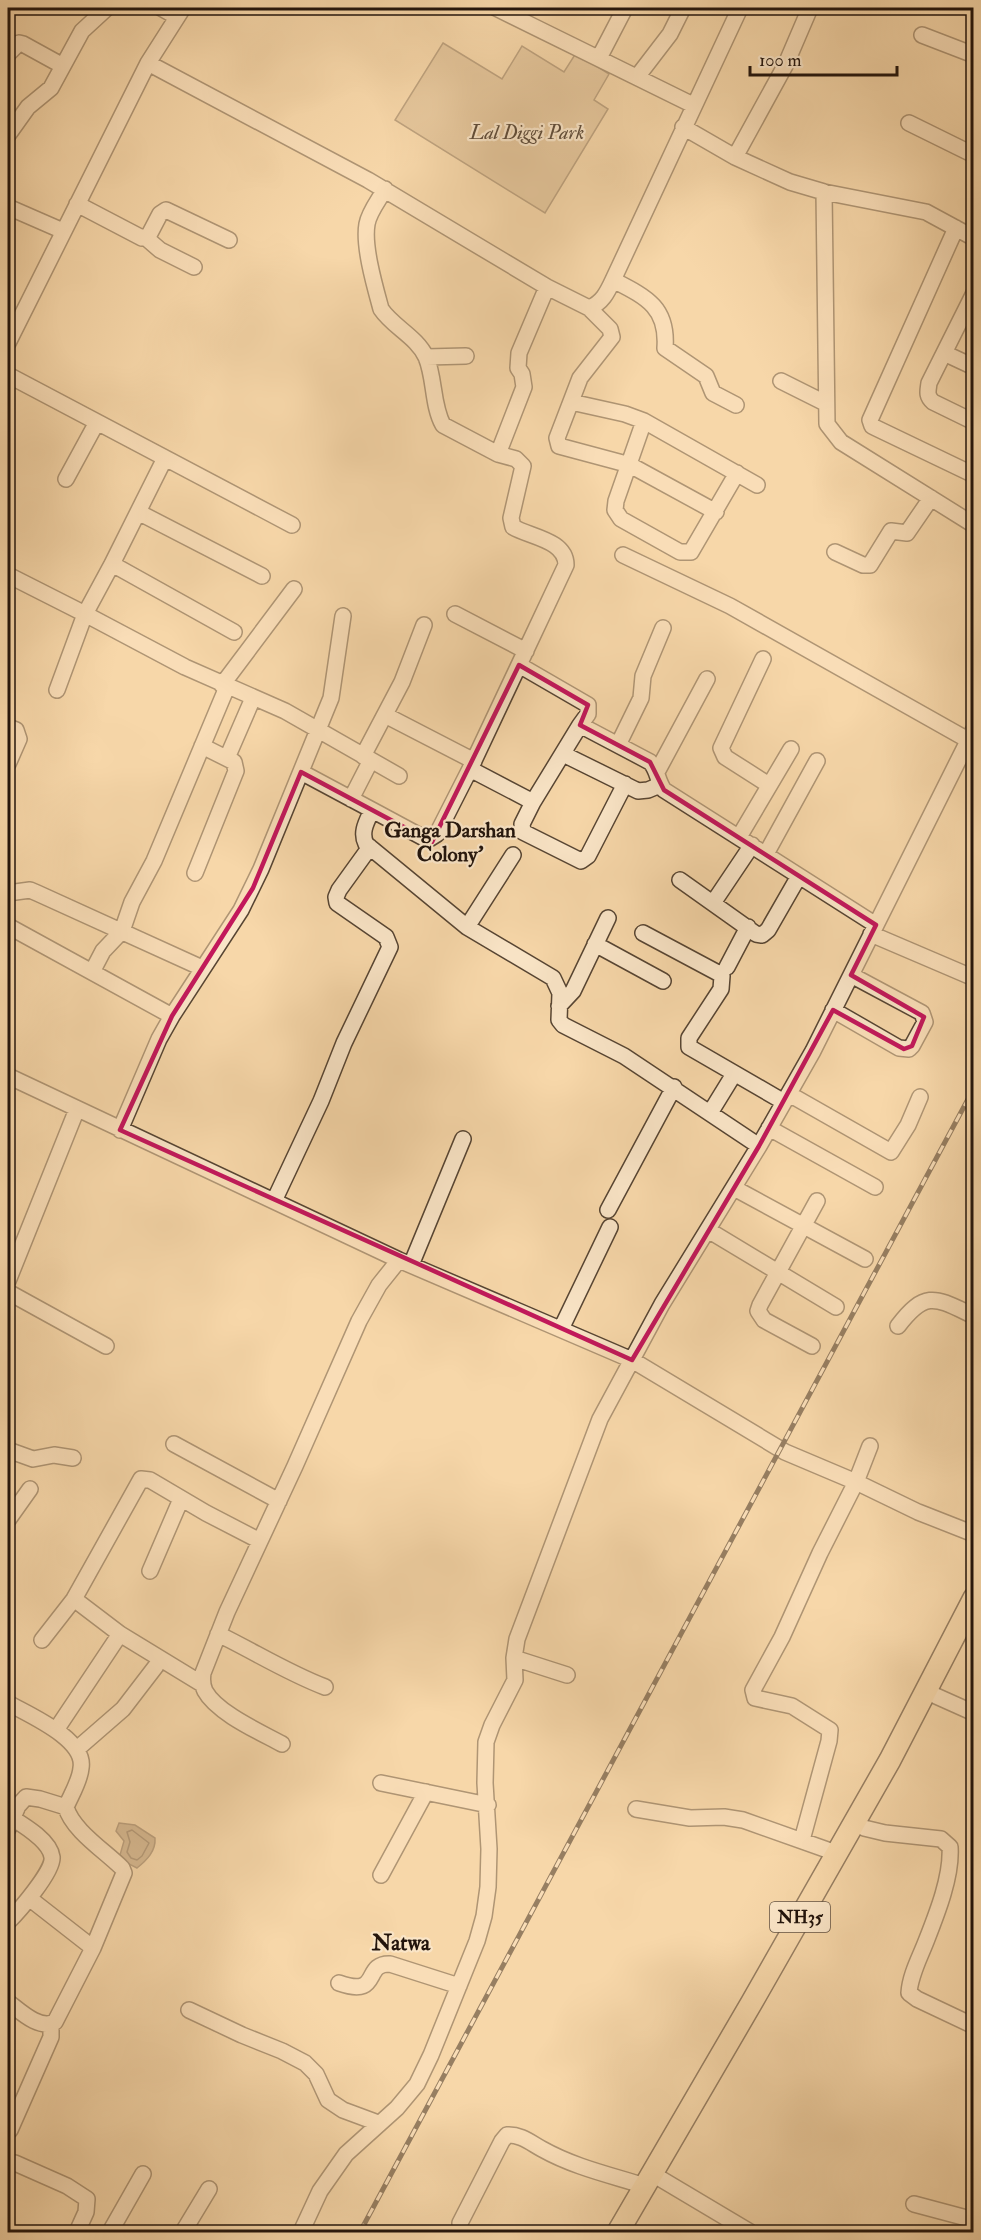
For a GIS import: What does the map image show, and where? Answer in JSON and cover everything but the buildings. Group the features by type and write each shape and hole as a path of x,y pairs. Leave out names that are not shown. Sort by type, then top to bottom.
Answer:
{"highway":[{"name":"NH35","path":"631,2232 653,2182 895,1751 974,1598"},
{"name":"NH35","path":"618,2232 653,2182 864,1828 974,1625"}],"street":[{"path":"8,135 28,107 51,88 82,31 106,8"},
{"path":"8,343 148,63 180,12 161,8"},
{"path":"496,8 693,105"},
{"path":"599,58 625,8"},
{"path":"637,77 670,34 683,8"},
{"path":"589,308 597,305 604,297 613,280 740,8"},
{"path":"735,157 786,64 810,8"},
{"path":"922,35 974,56"},
{"path":"8,54 15,45 23,44 63,66"},
{"path":"148,63 385,189 547,287 589,308 610,329 612,337 580,378 556,438 559,446 630,465 716,512"},
{"path":"909,123 974,155"},
{"path":"683,127 735,157 790,182 824,192 926,212 974,238"},
{"path":"301,772 429,839 437,834 566,565 566,558 557,546 513,527 511,518 524,466 516,459 498,454 443,425 426,357 418,345 387,317 379,300 366,230 367,222 385,189"},
{"path":"824,192 827,424 841,442 974,525"},
{"path":"77,204 137,236 145,237 160,250 194,267"},
{"path":"8,207 63,231"},
{"path":"145,237 149,235 160,214 166,210 229,240"},
{"path":"956,228 870,420 872,426 974,475"},
{"path":"613,280 641,294 651,302 666,328 665,348 706,376 713,393 736,405"},
{"path":"498,454 524,387 522,374 518,368 519,353 547,287"},
{"path":"974,292 929,383 927,393 929,399 974,422"},
{"path":"944,353 974,367"},
{"path":"426,357 466,356"},
{"path":"8,375 292,525"},
{"path":"781,381 825,403"},
{"path":"571,402 625,414 644,421 757,485"},
{"path":"644,421 616,501 615,510 621,519 680,552 691,552 695,548 737,473"},
{"path":"66,479 97,422"},
{"path":"57,690 85,614 165,458"},
{"path":"835,552 863,565 870,565 891,531 908,533 931,498"},
{"path":"138,512 262,576"},
{"path":"301,2232 332,2172 346,2154 407,2097 417,2084 477,1941 484,1916 488,1887 486,1742 515,1680 514,1658 518,1639 600,1419 662,1304 734,1188 786,1098 851,975 971,735 730,606 622,555"},
{"path":"112,564 234,632"},
{"path":"8,576 185,667 285,711 399,776"},
{"path":"92,972 103,951 122,931 132,902 154,861 225,686 294,589"},
{"path":"455,614 526,651"},
{"path":"120,1130 159,1039 253,888 334,687 344,616"},
{"path":"351,799 424,625"},
{"path":"618,745 641,698 643,676 663,628"},
{"path":"763,659 721,748 725,757 770,785"},
{"path":"519,665 588,705 588,714 533,802 522,824 523,832 581,861 588,856 625,784"},
{"path":"563,754 644,791 658,778 706,679"},
{"path":"227,758 253,698"},
{"path":"385,715 533,802"},
{"path":"580,725 650,762 664,790 799,876 873,929 974,978"},
{"path":"8,726 19,734 8,764"},
{"path":"195,873 236,771 234,762 202,746"},
{"path":"738,837 791,749"},
{"path":"765,854 817,761"},
{"path":"372,810 363,832 366,844 467,927 553,978 560,993 559,1020 568,1029 624,1056 674,1087 759,1146"},
{"path":"713,903 752,845"},
{"path":"274,1201 321,1101 344,1043 390,947 386,937 337,903 336,897 339,890 370,847"},
{"path":"467,927 513,855"},
{"path":"680,880 756,934 765,933 799,876"},
{"path":"8,892 30,890 202,968"},
{"path":"559,1006 573,991 608,918"},
{"path":"8,926 172,1016"},
{"path":"727,967 748,927"},
{"path":"643,933 722,976 721,989 689,1038 689,1047 734,1074 891,1152 908,1125 920,1096"},
{"path":"595,944 663,981"},
{"path":"833,1010 904,1049 912,1046 925,1022 922,1013 851,975"},
{"path":"711,1113 734,1074"},
{"path":"8,1076 405,1262 632,1360 785,1452 856,1482 918,1512 974,1534"},
{"path":"608,1210 674,1087"},
{"path":"8,1281 77,1109"},
{"path":"769,1128 875,1187"},
{"path":"202,1684 203,1673 218,1634 359,1321 379,1285 405,1262 463,1139"},
{"path":"734,1188 865,1259"},
{"path":"812,1346 760,1315 760,1305 817,1202"},
{"path":"561,1329 610,1227"},
{"path":"708,1230 837,1307"},
{"path":"8,1292 106,1346"},
{"path":"898,1326 911,1309 920,1302 930,1300 944,1301 974,1316"},
{"path":"174,1444 279,1501"},
{"path":"802,1840 830,1730 792,1706 755,1698 753,1693 856,1482 870,1446"},
{"path":"8,1450 33,1459 54,1455 74,1458"},
{"path":"42,1640 74,1599 141,1479 150,1480 260,1542"},
{"path":"8,1520 30,1489"},
{"path":"150,1571 181,1499"},
{"path":"74,1599 120,1634 202,1684 212,1701 228,1713 282,1744"},
{"path":"56,1730 120,1634"},
{"path":"218,1634 249,1649 281,1669 325,1687"},
{"path":"514,1658 567,1675"},
{"path":"77,1749 95,1731 115,1717 156,1666"},
{"path":"936,1696 974,1713"},
{"path":"8,1703 56,1730 77,1749 82,1766 66,1807 67,1813 77,1827 122,1868 124,1873 93,1948 59,2018 51,2024 36,2021 8,2002"},
{"path":"381,1783 488,1805"},
{"path":"381,1875 426,1792"},
{"path":"8,1922 29,1898 51,1865 52,1857 32,1830 10,1824 18,1806 26,1797 31,1796 66,1807"},
{"path":"636,1809 690,1818 724,1817 743,1821 836,1853"},
{"path":"864,1828 885,1833 940,1839 950,1848 947,1875 937,1910 911,1980 909,1993 974,2026"},
{"path":"29,1898 93,1948"},
{"path":"339,1983 359,1988 365,1986 378,1967 390,1964 459,1986"},
{"path":"189,2010 305,2063 316,2074 328,2100 343,2110 378,2123"},
{"path":"10,2130 51,2037 51,2024"},
{"path":"460,2223 502,2140 507,2135 520,2137 576,2165 653,2182 750,2232"},
{"path":"15,2163 67,2186 87,2199 86,2212 79,2232"},
{"path":"110,2232 143,2174"},
{"path":"183,2232 209,2189"},
{"path":"914,2204 974,2220"}],"highlighted area":[{"path":"519,665 588,705 580,725 650,762 664,790 876,925 851,975 924,1017 912,1046 904,1049 833,1010 759,1146 632,1360 120,1130 172,1016 253,888 301,772 432,842"}],"green space":[{"name":"Lal Diggi Park","path":"443,43 502,79 522,46 564,72 576,53 609,74 594,100 608,109 545,213 395,120"}],"water":[{"path":"119,1823 135,1825 155,1838 150,1855 137,1868 127,1863 120,1855 124,1841 116,1831"}],"railway":[{"path":"360,2232 974,1088"}],"district":[{"name":"Ganga Darshan Colony'","path":"450,842"},
{"name":"Natwa","path":"401,1942"}]}
